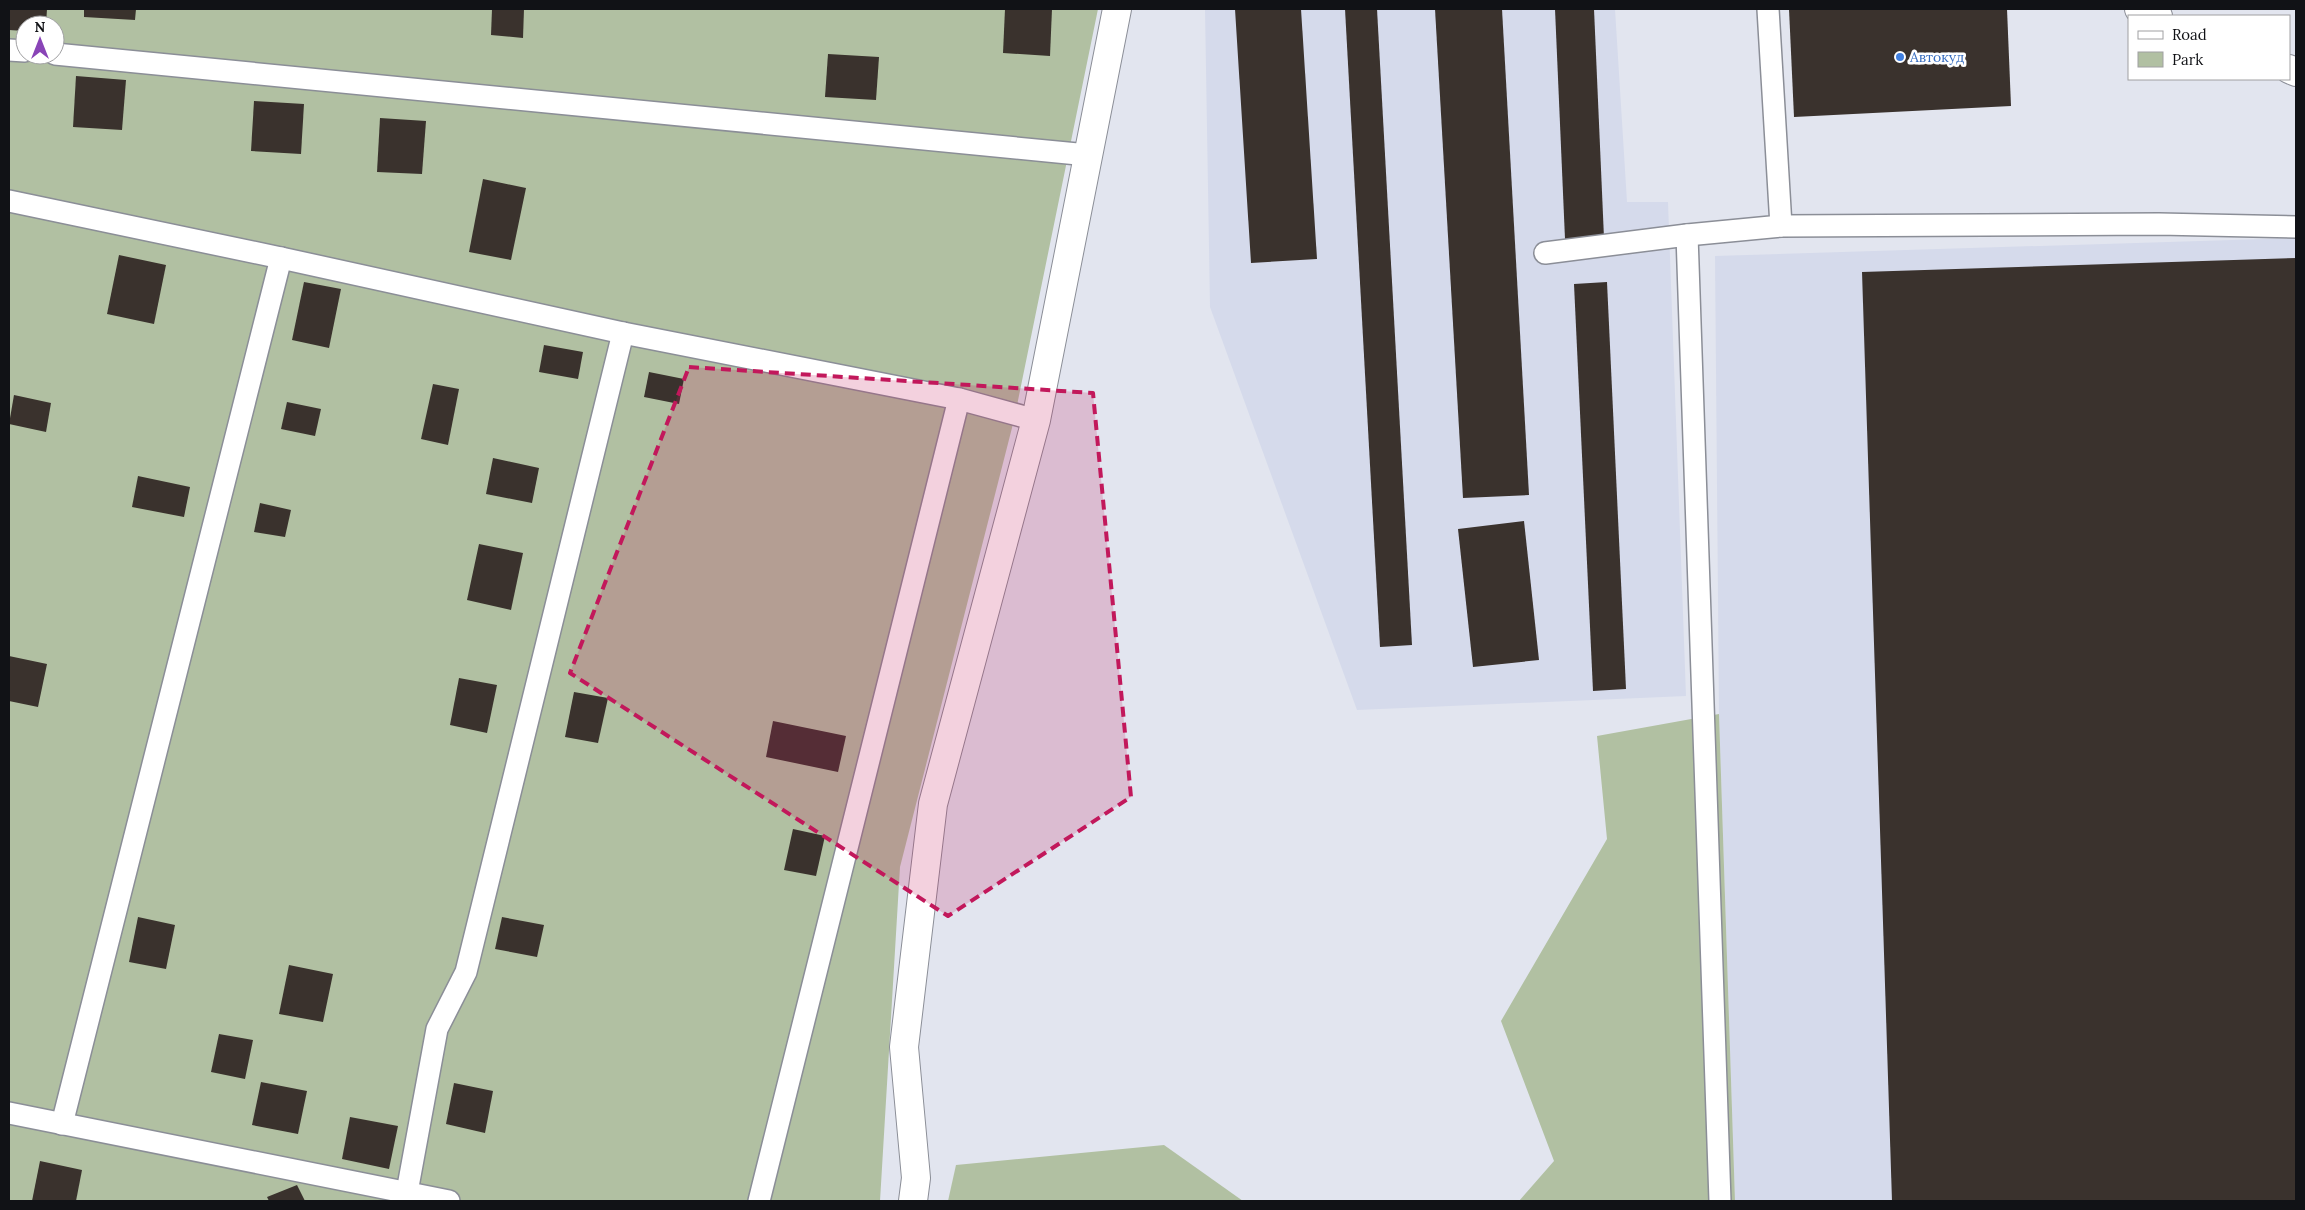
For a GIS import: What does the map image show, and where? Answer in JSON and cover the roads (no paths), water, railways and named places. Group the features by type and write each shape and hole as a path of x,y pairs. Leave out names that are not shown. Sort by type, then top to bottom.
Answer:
{"street":[{"path":"913,1201 916,1178 904,1047 933,804 1036,420 1117,9"},
{"path":"2139,9 2155,15"}],"lane":[{"path":"1768,9 1781,226"},
{"path":"65,55 1088,155"},
{"path":"9,201 623,333 959,399 1036,420"},
{"path":"1545,253 1687,235 1781,226 2159,224 2296,227"},
{"path":"1687,235 1720,1201"},
{"path":"62,1124 281,258"},
{"path":"407,1192 436,1029 466,972 623,333"},
{"path":"759,1201 959,399"},
{"path":"9,1116 62,1124 449,1201"}],"place":[{"name":"Автокуд","path":"1900,57"}]}
